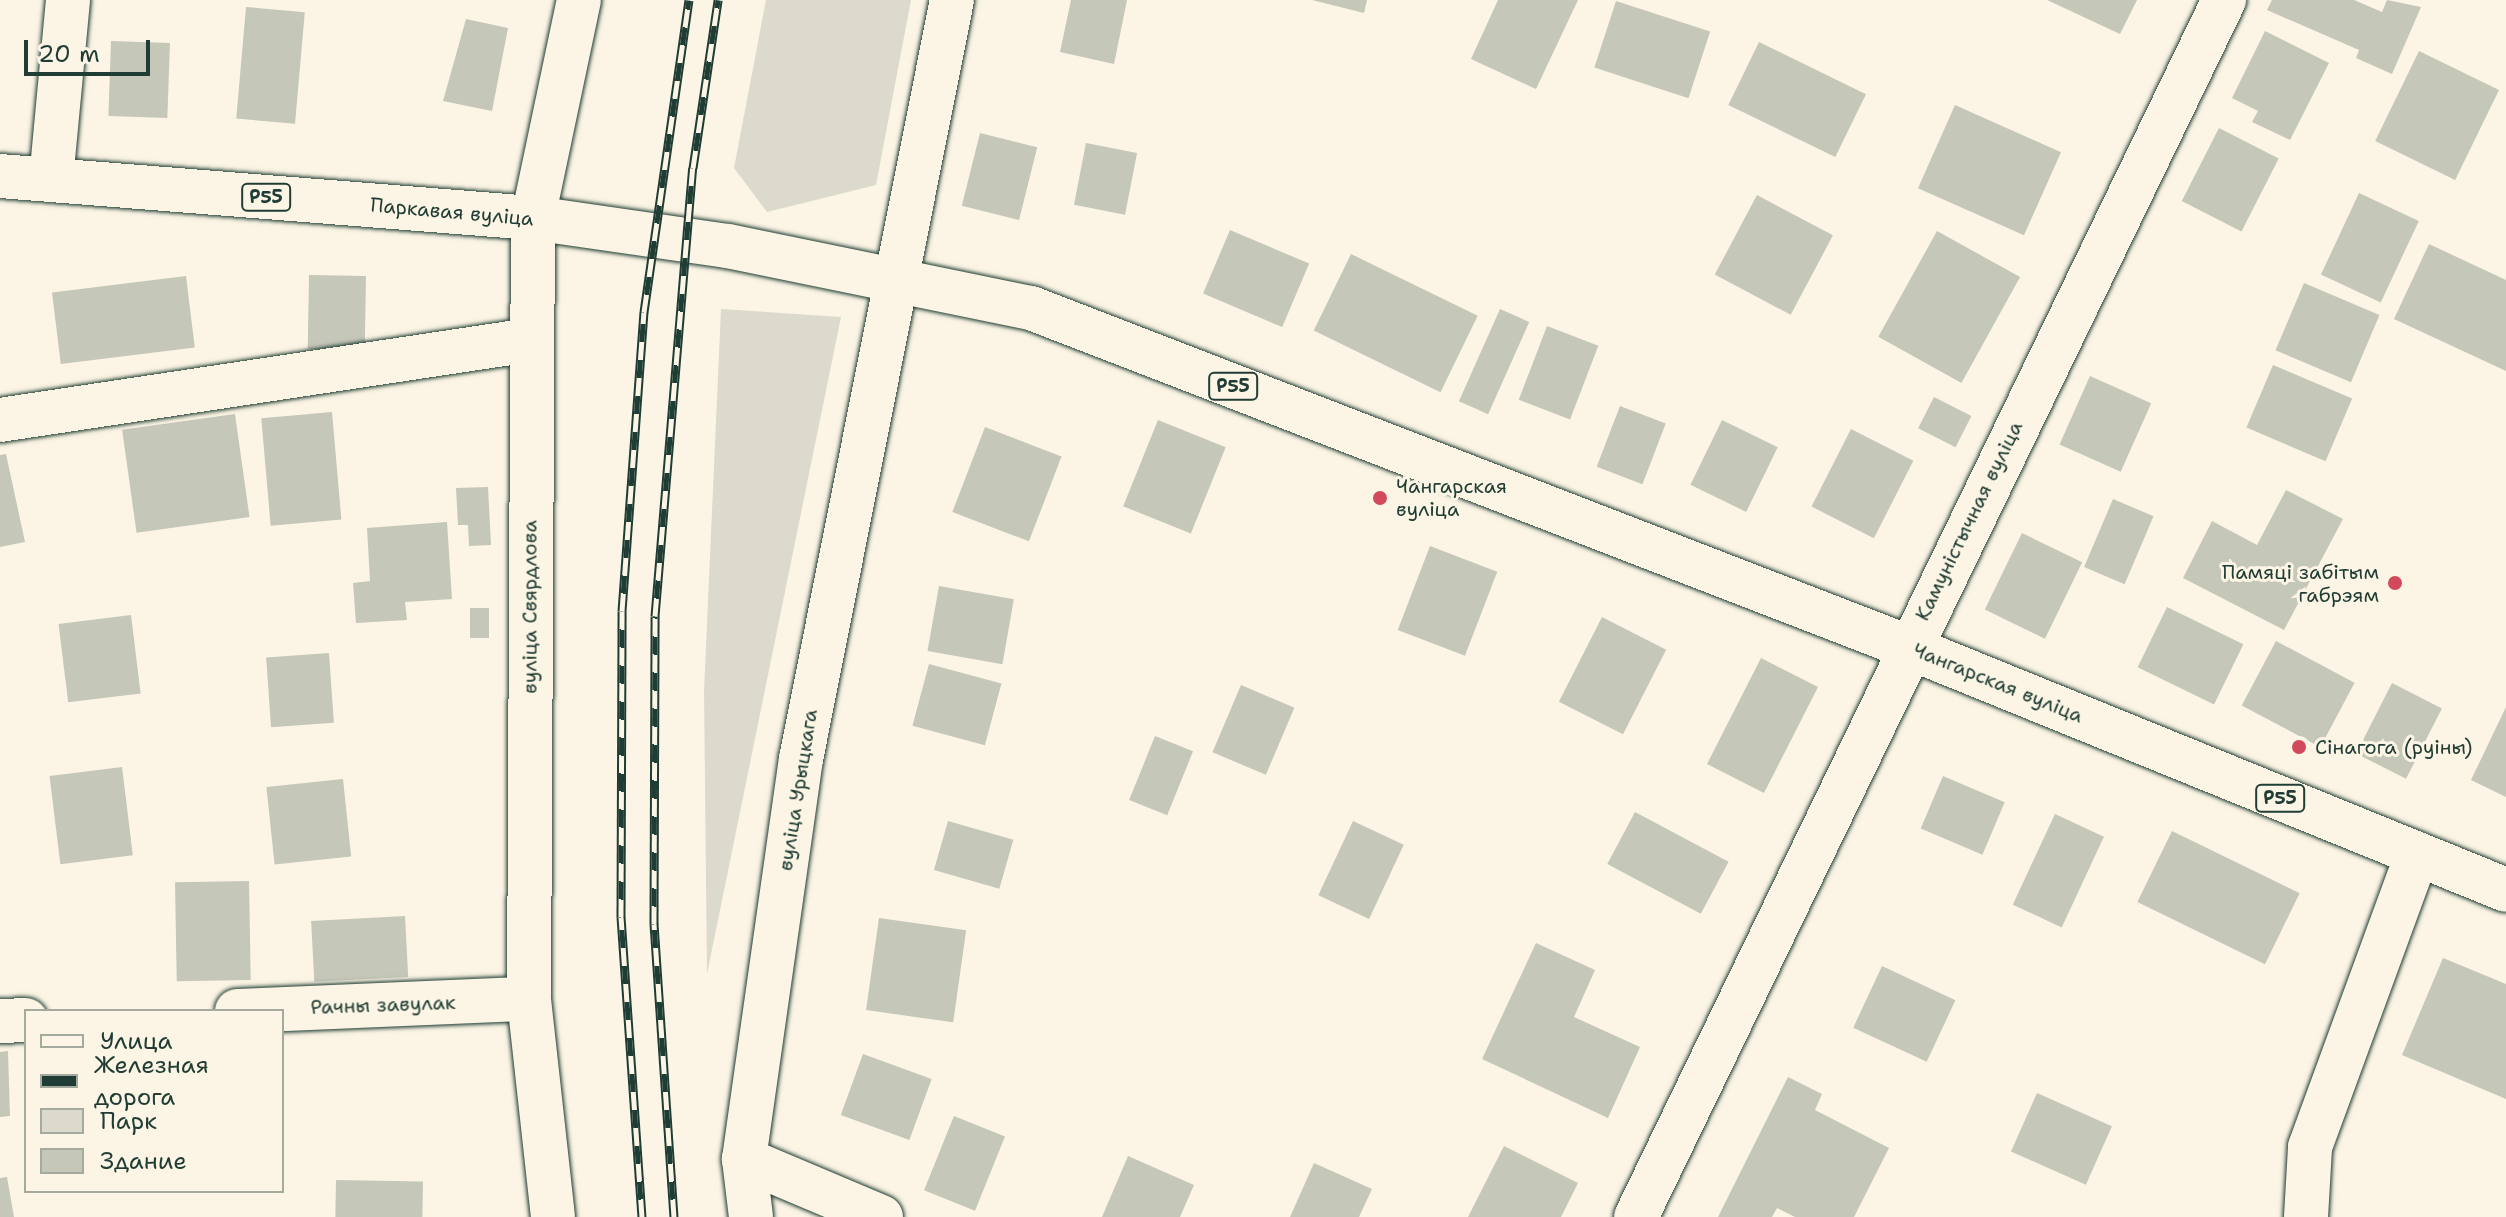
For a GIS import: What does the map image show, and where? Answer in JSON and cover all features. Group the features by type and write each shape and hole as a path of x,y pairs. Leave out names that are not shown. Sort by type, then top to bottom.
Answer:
{"street":[{"path":"51,180 68,0"},
{"name":"вуліца Свярдлова","path":"553,1217 529,999 530,340 533,218 579,0"},
{"path":"900,278 952,0"},
{"name":"Камуністычная вуліца","path":"1636,1217 1908,647 2224,0"},
{"name":"Паркавая вуліца","path":"0,176 533,218 900,278"},
{"name":"Чангарская вуліца","path":"900,278 1031,308 1908,647 2506,890"},
{"name":"вуліца Урыцкага","path":"751,1217 744,1159 801,759 900,278"},
{"path":"0,420 530,340"},
{"path":"2306,1217 2310,1147 2417,854"},
{"name":"Рачны завулак","path":"284,1009 529,999"},
{"path":"0,1021 24,1020"},
{"path":"744,1159 881,1217"}],"green space":[{"path":"766,0 911,0 876,185 767,212 734,168"},
{"path":"721,309 841,317 707,974 704,691"}],"building":[{"path":"1071,0 1127,0 1114,64 1060,52"},
{"path":"1312,0 1367,0 1364,13"},
{"path":"1498,0 1578,0 1536,89 1471,59"},
{"path":"2047,0 2137,0 2120,34"},
{"path":"2272,0 2354,0 2382,12 2387,0 2421,7 2392,74 2356,58 2359,50 2267,10"},
{"path":"1616,1 1710,32 1689,98 1594,68"},
{"path":"246,7 305,12 295,124 236,119"},
{"path":"466,19 508,28 492,111 443,101"},
{"path":"2265,31 2329,63 2290,140 2252,122 2258,111 2232,98"},
{"path":"111,41 170,43 167,118 108,116"},
{"path":"1759,42 1866,94 1835,157 1728,105"},
{"path":"2419,51 2499,90 2455,180 2375,141"},
{"path":"1955,105 2061,152 2024,235 1918,188"},
{"path":"2219,128 2279,158 2241,231 2182,201"},
{"path":"980,133 1037,147 1019,220 962,206"},
{"path":"1086,143 1137,153 1125,215 1074,205"},
{"path":"2359,193 2419,221 2381,302 2321,275"},
{"path":"1757,195 1833,235 1791,315 1715,274"},
{"path":"1230,230 1309,264 1282,327 1203,294"},
{"path":"1937,231 2020,277 1961,383 1878,337"},
{"path":"2429,244 2506,280 2506,371 2394,319"},
{"path":"1351,254 1478,316 1440,392 1314,330"},
{"path":"309,275 366,276 365,350 308,349"},
{"path":"186,276 195,347 61,364 52,292"},
{"path":"2304,283 2379,315 2351,382 2275,350"},
{"path":"1500,309 1529,322 1488,414 1459,401"},
{"path":"1547,326 1598,346 1570,419 1519,400"},
{"path":"2273,365 2352,399 2326,461 2246,428"},
{"path":"2090,376 2151,403 2121,472 2059,445"},
{"path":"1934,397 1971,416 1956,447 1918,428"},
{"path":"1620,406 1666,424 1642,484 1597,467"},
{"path":"332,412 341,520 271,526 261,418"},
{"path":"235,414 249,517 137,533 122,430"},
{"path":"1158,420 1226,447 1191,534 1123,506"},
{"path":"1722,420 1778,447 1746,512 1690,485"},
{"path":"985,427 1062,456 1029,541 952,512"},
{"path":"1851,429 1913,461 1874,538 1812,507"},
{"path":"6,454 25,542 0,547 0,455"},
{"path":"488,487 491,545 469,546 468,525 458,525 456,488"},
{"path":"2286,490 2343,519 2284,630 2183,578 2212,521 2257,545"},
{"path":"2113,499 2154,516 2125,584 2084,567"},
{"path":"447,522 452,599 405,602 407,620 356,623 353,583 370,581 367,528"},
{"path":"2022,533 2082,562 2045,639 1985,609"},
{"path":"1430,546 1497,572 1465,656 1398,630"},
{"path":"939,586 1014,599 1002,664 928,651"},
{"path":"2167,607 2243,644 2214,704 2138,667"},
{"path":"470,608 489,608 489,638 470,638"},
{"path":"131,615 141,693 68,702 59,624"},
{"path":"1602,617 1666,650 1623,734 1559,702"},
{"path":"2276,641 2355,683 2320,747 2242,705"},
{"path":"329,653 334,723 271,727 266,657"},
{"path":"1761,658 1818,687 1764,793 1707,764"},
{"path":"929,664 1001,683 985,745 912,726"},
{"path":"2392,683 2442,708 2406,779 2356,753"},
{"path":"1241,685 1294,708 1266,775 1212,752"},
{"path":"2506,707 2506,797 2471,780"},
{"path":"1155,736 1193,751 1167,815 1129,800"},
{"path":"122,767 133,855 60,864 50,776"},
{"path":"1943,776 2005,802 1982,855 1921,828"},
{"path":"343,779 351,857 275,865 266,787"},
{"path":"1635,812 1729,862 1701,914 1607,864"},
{"path":"2055,814 2104,837 2062,927 2013,905"},
{"path":"948,821 1013,840 999,889 934,870"},
{"path":"1353,821 1404,845 1369,919 1318,895"},
{"path":"2172,831 2300,893 2265,964 2137,902"},
{"path":"249,881 251,980 177,981 175,882"},
{"path":"405,916 408,977 314,982 311,921"},
{"path":"879,918 966,930 953,1022 866,1010"},
{"path":"1536,943 1595,970 1574,1017 1640,1047 1608,1118 1482,1059"},
{"path":"2443,958 2506,984 2506,1099 2402,1055"},
{"path":"1882,966 1955,1000 1927,1062 1853,1028"},
{"path":"8,1051 10,1116 0,1117 0,1052"},
{"path":"863,1054 932,1079 909,1140 841,1115"},
{"path":"1788,1077 1822,1094 1815,1110 1889,1148 1854,1217 1795,1217 1777,1208 1772,1217 1718,1217"},
{"path":"2037,1093 2112,1126 2086,1185 2011,1151"},
{"path":"954,1116 1005,1137 975,1211 924,1190"},
{"path":"1504,1146 1578,1183 1561,1217 1468,1217"},
{"path":"1128,1156 1194,1185 1180,1217 1102,1217"},
{"path":"1314,1163 1372,1189 1359,1217 1290,1217"},
{"path":"7,1177 14,1217 0,1217 0,1178"},
{"path":"336,1180 423,1182 422,1217 335,1217"}],"railway":[{"path":"642,1217 621,917 622,611 644,312 689,0"},
{"path":"674,1217 654,924 655,616 693,168 718,0"}],"place":[{"name":"Чангарская вуліца","path":"1380,498"},
{"name":"Памяці забітым габрэям","path":"2395,583"},
{"name":"Сінагога (руіны)","path":"2299,747"}]}
